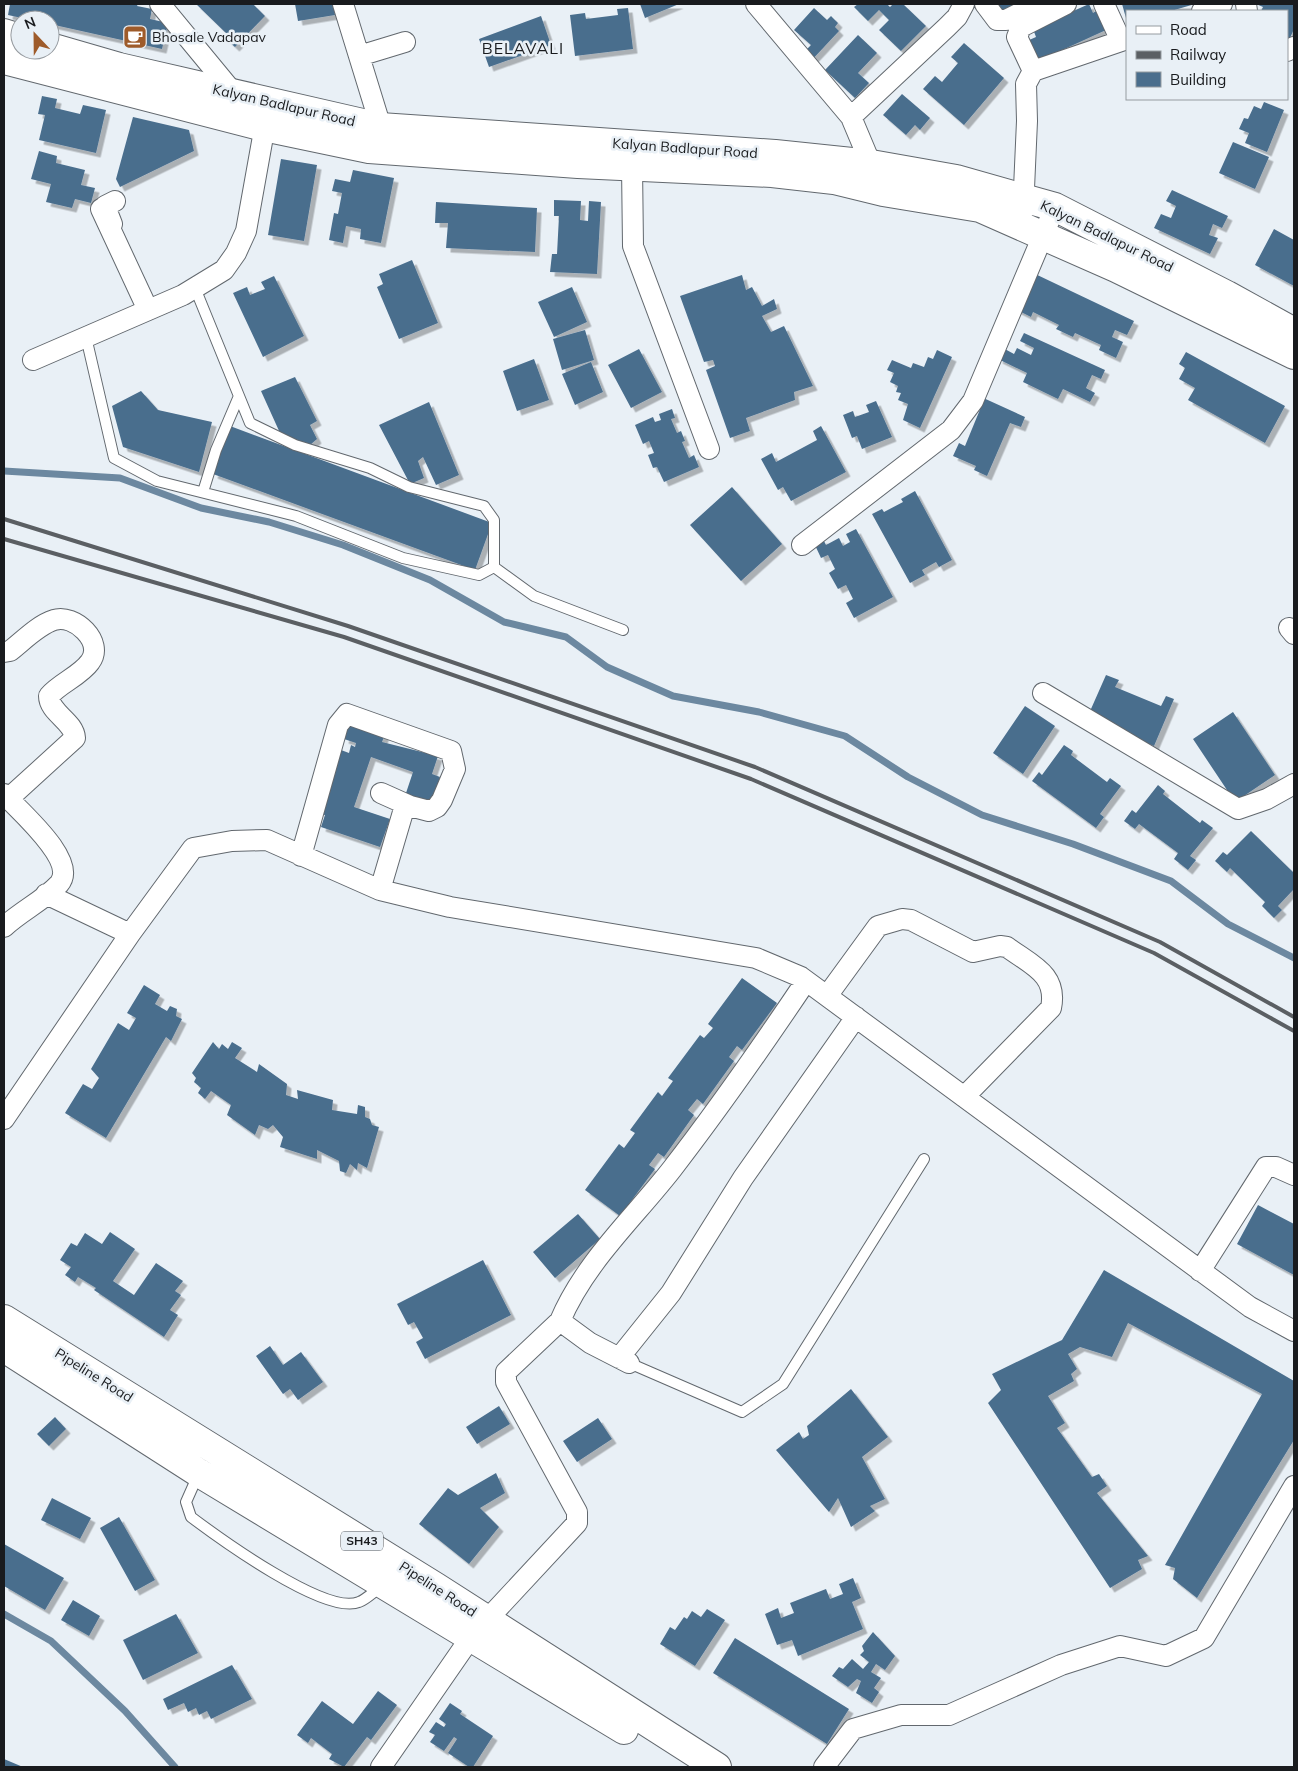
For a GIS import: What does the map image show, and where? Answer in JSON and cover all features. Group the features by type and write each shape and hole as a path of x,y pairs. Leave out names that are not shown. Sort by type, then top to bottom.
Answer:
{"main road":[{"name":"Kalyan Badlapur Road","path":"60,52 116,78 236,94 261,117 385,139 774,164 871,164 956,179 1055,207 1227,295 1294,332"},
{"path":"4,60 116,78 261,117"},
{"path":"774,164 883,192 980,208 1032,229 1294,355"},
{"name":"Pipeline Road","path":"4,1319 204,1444 685,1767"},
{"name":"Pipeline Road","path":"4,1348 194,1469 384,1585 478,1629 717,1767"},
{"path":"194,1469 204,1444"}],"street":[{"path":"160,4 236,94"},
{"path":"343,4 385,139"},
{"path":"756,4 851,117 883,192"},
{"path":"851,117 947,27 957,17 964,4"},
{"path":"985,4 997,20 1006,20 1039,4"},
{"path":"1033,71 1017,37 1021,27 1066,4"},
{"path":"1032,229 1025,197 1026,84 1033,71 1124,40 1104,4"},
{"path":"1205,10 1222,4"},
{"path":"359,56 405,42"},
{"path":"33,360 195,288 224,270 236,253 246,231 261,117"},
{"path":"626,154 633,246 709,449"},
{"path":"108,205 113,236 148,310"},
{"path":"802,545 951,430 973,401 1032,229 1055,207"},
{"path":"4,652 10,651 55,619 75,622 87,633 92,641 93,649 90,662 49,696 51,705 74,731 76,738 6,796 52,846 62,860 64,867 60,882 4,925"},
{"path":"1043,693 1238,809 1292,791"},
{"path":"301,856 338,725 347,714 451,751 455,769 442,800 437,807 429,811 410,806 381,793"},
{"path":"380,890 404,812 410,806"},
{"path":"4,1119 130,934 193,848 232,841 267,840 380,890 450,907 756,958 806,981 1250,1307 1294,1330"},
{"path":"46,894 130,934"},
{"path":"827,996 878,926 902,919 911,920 973,952 1000,946 1007,948 1048,977 1052,986 1053,998 1050,1008 964,1097"},
{"path":"380,1767 478,1629 577,1523 577,1512 506,1382 506,1372 560,1321 571,1296 596,1259 671,1169 806,981"},
{"path":"560,1321 590,1343 624,1361 671,1293 743,1178 856,1017"},
{"path":"1200,1270 1266,1167 1276,1167 1294,1175"},
{"path":"824,1767 853,1729 901,1715 949,1715 1061,1665 1120,1646 1166,1656 1204,1638 1294,1486"}],"lane":[{"path":"195,288 250,423 295,445 370,468 409,487 484,506 494,520 494,567"},
{"path":"86,337 114,458 157,481 296,516 403,558 479,575 494,567"},
{"path":"203,492 216,450 238,396"},
{"path":"494,567 534,596 623,630"},
{"path":"624,1361 742,1412 763,1398 783,1384 924,1159"},
{"path":"194,1469 186,1502 190,1517 278,1575 318,1596 342,1604 359,1603 384,1585"}],"building":[{"name":"Bhosale Vadapav","path":"10,4 138,4 137,6 152,9 150,19 168,23 162,49 60,26 60,10 10,10 10,15 8,15"},
{"path":"196,4 253,4 265,16 235,47 224,37 227,34"},
{"path":"295,4 333,4 335,15 298,21"},
{"path":"640,4 679,4 645,18"},
{"path":"858,4 887,4 890,7 893,4 903,4 926,26 901,51 879,30 889,20 879,10 868,21 854,7"},
{"path":"995,4 1018,4 1001,14"},
{"path":"1089,4 1093,13 1098,10 1106,30 1036,62 1027,41 1036,37 1033,29"},
{"path":"1122,4 1195,4 1174,10 1126,10 1126,18"},
{"path":"1256,4 1294,4 1294,29 1288,43 1288,10 1262,10 1263,7"},
{"path":"628,8 633,49 575,56 570,15 585,13 586,19 618,15 617,9"},
{"path":"814,8 827,20 831,16 838,23 835,27 839,31 810,62 802,54 811,45 794,30"},
{"path":"541,16 551,45 489,67 479,39"},
{"path":"858,35 877,53 858,73 869,83 855,98 825,70"},
{"path":"964,43 1004,78 964,125 923,89 935,76 942,82 958,63 951,57"},
{"path":"902,94 930,118 920,130 915,125 906,135 883,115"},
{"path":"42,96 57,99 55,108 80,114 83,105 106,110 96,153 39,140 45,115 38,114"},
{"path":"1264,102 1284,110 1267,152 1245,143 1249,133 1239,129 1244,118 1248,119 1254,106 1261,109"},
{"path":"133,117 189,130 194,151 120,187 116,179"},
{"path":"1233,142 1269,157 1255,189 1219,173"},
{"path":"39,151 57,156 56,163 85,170 81,185 95,188 91,203 75,199 72,208 46,202 51,184 31,179"},
{"path":"281,159 317,165 304,241 268,235"},
{"path":"353,170 394,178 381,243 360,239 361,229 346,226 343,243 329,240 334,213 338,214 342,193 332,191 335,179 350,182"},
{"path":"1172,190 1228,216 1222,228 1213,224 1209,235 1218,238 1210,254 1154,228 1161,214 1171,218 1176,206 1166,201"},
{"path":"554,200 581,201 580,220 588,221 589,201 601,202 597,274 550,272 552,254 557,254 559,216 554,216"},
{"path":"436,202 537,208 535,252 446,248 448,223 435,223"},
{"path":"1274,229 1294,240 1294,286 1255,265"},
{"path":"412,260 438,323 399,339 377,287 383,284 379,274"},
{"path":"1031,272 1134,321 1127,335 1115,330 1112,337 1123,342 1116,358 1099,350 1101,345 1075,333 1073,337 1056,329 1059,325 1033,312 1031,317 1013,308"},
{"path":"742,275 746,290 752,287 762,306 774,299 777,309 762,316 771,332 784,326 813,386 794,392 795,400 746,418 750,431 730,438 706,370 715,366 713,360 704,362 680,296"},
{"path":"274,276 304,336 263,357 233,293 247,287 250,295 265,289 261,282"},
{"path":"572,287 587,322 554,337 538,302"},
{"path":"585,330 594,360 562,370 553,339"},
{"path":"1024,333 1105,370 1101,379 1092,375 1086,388 1095,393 1090,402 1063,389 1058,399 1023,382 1027,373 998,359 1003,348 1014,354 1017,348 1031,355 1034,348 1020,341"},
{"path":"639,349 662,392 631,408 608,365"},
{"path":"937,350 952,357 920,428 903,420 908,404 898,400 901,393 896,392 898,386 890,382 894,373 887,370 892,360 911,368 913,363 924,367 928,357 933,359"},
{"path":"1186,352 1285,406 1265,443 1188,400 1195,388 1179,379 1185,368 1179,364"},
{"path":"534,359 549,400 517,411 503,371"},
{"path":"591,362 603,392 575,405 562,374"},
{"path":"295,377 317,421 310,425 317,439 310,445 280,433 261,391"},
{"path":"141,391 158,410 212,422 199,472 123,447 112,406"},
{"path":"979,396 1025,417 1021,427 1010,423 987,476 974,470 976,466 953,456 959,443 965,446 981,407 976,405"},
{"path":"876,401 892,437 862,449 857,436 852,438 843,415 853,411 855,417 869,412 866,405"},
{"path":"429,402 459,475 436,485 423,457 418,461 424,478 410,484 379,425"},
{"path":"672,409 675,418 671,419 677,433 681,431 685,441 682,442 689,458 694,455 699,467 664,482 657,467 653,468 648,455 654,453 649,441 643,444 635,425 653,417 655,422 661,420 659,414"},
{"path":"230,426 492,523 475,570 213,474"},
{"path":"821,426 846,472 791,501 783,487 778,490 761,459 772,453 776,462 817,440 813,431"},
{"path":"732,487 782,544 741,581 690,525"},
{"path":"915,491 952,560 939,567 936,562 922,570 925,575 910,583 872,514 882,509 884,512 903,502 901,499"},
{"path":"856,529 893,597 854,618 846,603 853,599 846,585 838,589 829,573 835,569 828,555 821,558 814,543 823,539 826,545 839,538 843,546 850,542 846,534"},
{"path":"1106,675 1119,680 1115,687 1161,706 1166,696 1174,699 1154,746 1087,718"},
{"path":"1025,706 1055,726 1023,774 993,753"},
{"path":"1233,712 1275,775 1235,802 1193,739"},
{"path":"350,722 385,734 382,742 438,756 432,774 440,777 431,805 405,796 413,772 371,757 354,807 390,819 380,847 321,827 325,815 320,814 341,750 349,753 351,745 355,747 356,743 344,739"},
{"path":"1064,745 1073,751 1071,755 1107,782 1110,778 1121,786 1100,814 1104,817 1096,828 1032,781 1039,772 1042,775"},
{"path":"1158,785 1165,791 1163,794 1200,823 1202,820 1213,828 1190,856 1196,860 1188,870 1174,859 1178,853 1139,824 1135,829 1124,821 1132,810 1136,813"},
{"path":"1251,831 1294,873 1294,889 1278,906 1282,910 1274,918 1262,906 1265,902 1230,868 1227,872 1215,861 1223,852 1227,855"},
{"path":"742,978 777,1003 742,1050 737,1046 729,1057 734,1061 703,1104 697,1099 688,1110 694,1115 664,1157 658,1153 649,1165 655,1169 620,1216 585,1190 619,1144 624,1148 635,1133 630,1130 658,1092 662,1096 673,1081 668,1078 700,1035 704,1038 713,1028 708,1024"},
{"path":"144,985 160,995 155,1004 167,1011 170,1006 177,1009 176,1016 182,1019 171,1041 166,1037 106,1138 65,1113 83,1084 92,1089 99,1078 91,1069 118,1023 129,1030 136,1018 127,1013"},
{"path":"213,1042 219,1049 222,1044 228,1049 232,1042 242,1048 235,1058 257,1072 259,1064 287,1084 286,1095 298,1099 297,1090 333,1100 332,1110 357,1114 358,1105 365,1107 365,1117 370,1119 372,1125 379,1127 367,1168 358,1163 357,1170 350,1164 346,1173 340,1171 339,1161 317,1150 317,1159 280,1147 283,1137 273,1125 268,1129 259,1125 255,1135 227,1115 231,1105 211,1091 205,1099 198,1093 201,1088 194,1082 196,1078 192,1073"},
{"path":"1258,1205 1294,1224 1294,1275 1237,1244"},
{"path":"578,1214 600,1239 555,1278 533,1252"},
{"path":"110,1232 135,1249 113,1281 134,1295 156,1263 183,1281 175,1291 181,1295 170,1310 178,1315 164,1337 94,1290 96,1288 78,1277 75,1282 65,1275 71,1267 60,1260 71,1243 77,1246 85,1233 102,1244"},
{"path":"483,1260 511,1315 425,1359 416,1342 423,1338 414,1322 408,1325 397,1304"},
{"path":"1104,1270 1294,1381 1294,1440 1197,1598 1173,1579 1175,1568 1165,1565 1262,1394 1128,1323 1112,1357 1080,1347 1068,1354 1077,1369 1071,1374 1074,1381 1048,1396 1065,1423 1057,1428 1092,1477 1099,1474 1107,1486 1097,1493 1148,1556 1138,1560 1142,1569 1110,1588 988,1403 1001,1390 992,1374 1062,1340"},
{"path":"270,1346 283,1365 301,1352 323,1382 298,1400 290,1389 283,1394 256,1356"},
{"path":"851,1389 888,1437 862,1457 885,1499 870,1506 875,1511 851,1527 838,1498 829,1512 776,1450 799,1432 803,1439 809,1435 807,1426"},
{"path":"499,1406 510,1424 477,1444 466,1427"},
{"path":"55,1417 66,1429 49,1446 37,1434"},
{"path":"598,1418 612,1439 577,1462 563,1441"},
{"path":"496,1473 505,1493 480,1508 499,1527 469,1564 419,1524 448,1488 458,1495"},
{"path":"52,1498 91,1518 80,1539 41,1520"},
{"path":"119,1517 155,1580 135,1591 100,1528"},
{"path":"4,1544 64,1578 45,1610 4,1586"},
{"path":"853,1578 861,1598 852,1602 863,1629 798,1656 792,1640 777,1645 765,1614 778,1608 781,1618 794,1613 790,1603 826,1589 830,1599 843,1594 839,1584"},
{"path":"73,1600 100,1616 89,1636 61,1620"},
{"path":"707,1609 725,1620 695,1666 660,1644 670,1627 675,1630 684,1617 687,1619 692,1611 701,1617"},
{"path":"176,1614 198,1653 143,1680 123,1640"},
{"path":"873,1632 895,1656 885,1670 876,1664 871,1672 881,1678 874,1688 879,1692 872,1703 856,1693 861,1681 857,1679 848,1687 832,1676 839,1667 843,1669 852,1659 863,1669 869,1662 860,1655 864,1651 862,1646"},
{"path":"735,1638 849,1709 827,1744 713,1673"},
{"path":"232,1665 252,1699 211,1719 207,1711 199,1715 196,1708 188,1712 184,1703 168,1710 163,1699"},
{"path":"378,1691 397,1705 371,1740 367,1737 344,1767 329,1759 332,1754 311,1738 308,1743 297,1735 322,1701 353,1724"},
{"path":"450,1703 462,1711 460,1714 493,1736 473,1767 469,1767 448,1753 457,1739 454,1737 444,1751 430,1742 435,1735 429,1732 436,1722 444,1727 446,1724 439,1719"},
{"path":"4,1759 23,1767 4,1767"}],"waterway":[{"path":"4,471 120,478 201,508 269,522 343,545 430,580 504,622 566,637 607,667 673,696 759,712 845,736 908,777 982,815 1073,844 1171,881 1228,924 1294,958"},
{"path":"4,1614 51,1641 125,1711 175,1767"}],"railway":[{"path":"4,519 348,626 755,767 1160,942 1294,1017"},
{"path":"4,539 344,637 751,779 1154,953 1294,1031"}],"place":[{"name":"Bhosale Vadapav","path":"135,37"}],"district":[{"name":"BELAVALI","path":"523,48"}]}
